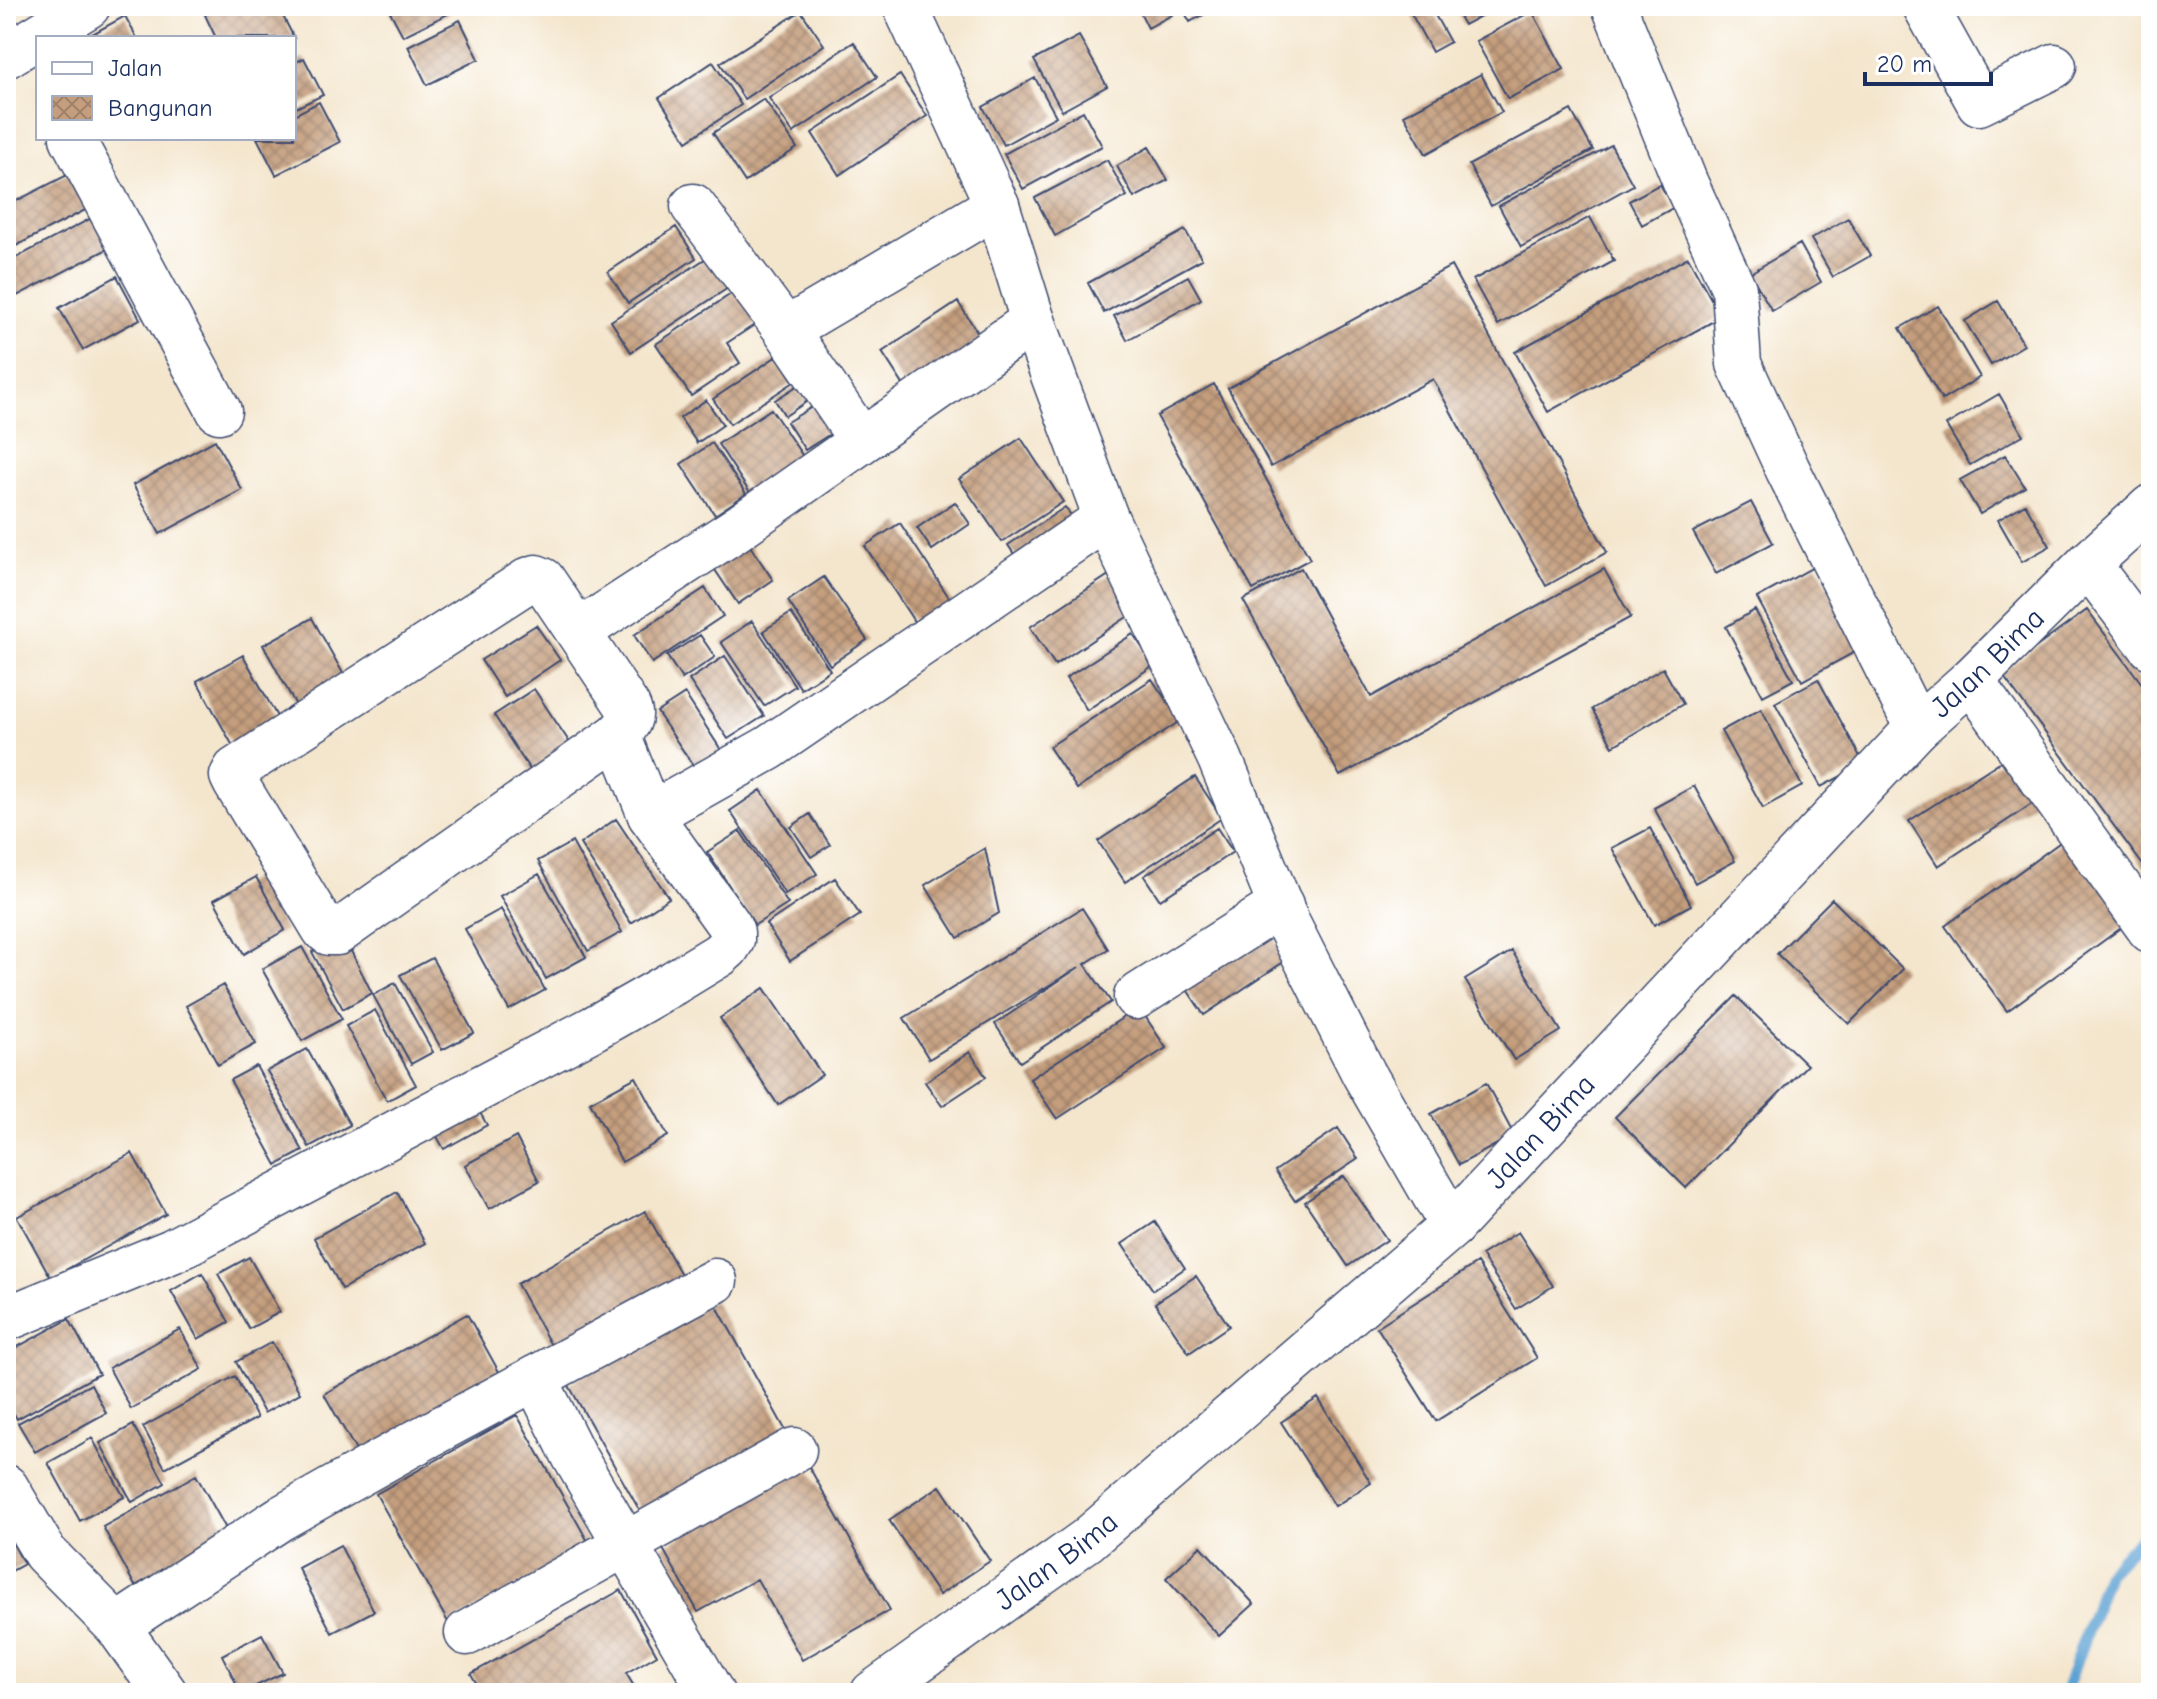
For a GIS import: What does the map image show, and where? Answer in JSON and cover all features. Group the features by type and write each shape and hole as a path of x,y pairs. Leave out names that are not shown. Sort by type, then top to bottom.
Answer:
{"street":[{"path":"51,36 88,6"},
{"path":"905,6 997,205 1033,321 1106,518 1220,759 1288,924 1364,1074 1452,1226"},
{"path":"1614,6 1686,184 1734,289 1739,364 1788,470 1917,728"},
{"path":"1925,6 1979,103 2054,66"},
{"path":"73,140 219,411"},
{"path":"786,330 997,205"},
{"path":"693,206 786,330 861,440"},
{"path":"578,632 735,530 1033,321"},
{"name":"Jalan Bima","path":"873,1693 1087,1540 1452,1226 1917,728 2151,507"},
{"path":"650,815 769,748 1106,518"},
{"path":"2088,564 2151,647"},
{"path":"536,577 543,580 578,632 630,711 628,723 618,735 337,933 324,929 232,776 235,770 530,579 536,577"},
{"path":"1971,680 2150,930"},
{"path":"6,1319 172,1251 544,1055 673,983 727,948 732,940 729,925 650,815 618,735"},
{"path":"1136,997 1281,905"},
{"path":"117,1626 281,1518 715,1281"},
{"path":"535,1378 574,1456 712,1693"},
{"path":"467,1633 794,1450"},
{"path":"6,1487 45,1553 117,1626 165,1693"}],"building":[{"path":"224,6 278,6 293,36 215,36 205,15"},
{"path":"387,6 464,6 403,36"},
{"path":"1137,6 1166,6 1172,15 1148,28"},
{"path":"1181,6 1220,6 1190,22"},
{"path":"1407,6 1430,6 1450,42 1432,52"},
{"path":"1453,6 1487,6 1490,11 1464,25"},
{"path":"801,11 824,45 744,99 720,63"},
{"path":"1532,11 1564,69 1508,99 1476,41"},
{"path":"125,16 136,36 89,36"},
{"path":"460,20 479,59 427,85 408,46"},
{"path":"1079,36 1107,86 1062,111 1034,60"},
{"path":"854,42 877,77 793,133 769,98"},
{"path":"304,58 323,95 296,108 296,62"},
{"path":"713,62 741,105 687,141 659,98"},
{"path":"1481,74 1502,112 1426,154 1404,115"},
{"path":"900,75 927,116 839,175 812,133"},
{"path":"1035,78 1056,116 1004,145 983,107"},
{"path":"764,99 797,148 745,182 713,133"},
{"path":"319,102 340,142 276,175 258,140 296,140 296,114"},
{"path":"1571,110 1593,150 1491,206 1469,165"},
{"path":"1083,111 1102,146 1023,189 1004,154"},
{"path":"1611,145 1633,185 1521,247 1499,206"},
{"path":"1149,147 1168,180 1134,198 1117,166"},
{"path":"1107,160 1127,196 1055,236 1035,198"},
{"path":"77,170 95,205 6,251 6,206"},
{"path":"1660,184 1673,208 1642,225 1629,201"},
{"path":"101,213 117,244 17,296 6,276 6,263"},
{"path":"1590,217 1614,261 1498,325 1473,280"},
{"path":"1848,218 1870,256 1833,277 1811,239"},
{"path":"676,227 696,258 628,303 608,272"},
{"path":"1185,230 1202,259 1104,313 1088,283"},
{"path":"1800,244 1821,282 1772,311 1750,273"},
{"path":"714,253 734,284 631,352 611,321"},
{"path":"1688,257 1721,317 1548,412 1515,352"},
{"path":"1451,266 1607,552 1546,586 1433,379 1271,467 1228,388"},
{"path":"117,276 140,319 83,350 59,308"},
{"path":"1188,276 1201,299 1127,340 1114,316"},
{"path":"743,286 765,318 727,343 740,363 691,396 656,344"},
{"path":"1998,301 2024,345 1991,365 1965,321"},
{"path":"958,302 982,339 906,389 882,352"},
{"path":"1938,306 1980,377 1942,400 1900,328"},
{"path":"777,356 794,382 730,424 713,399"},
{"path":"808,379 818,394 785,416 775,400"},
{"path":"1214,384 1310,559 1253,590 1157,416"},
{"path":"1999,394 2023,435 1970,465 1946,425"},
{"path":"706,400 723,425 697,443 680,418"},
{"path":"819,403 835,431 805,450 787,422"},
{"path":"771,409 804,458 750,493 718,444"},
{"path":"1021,438 1063,502 1002,542 959,479"},
{"path":"215,440 242,490 160,534 133,485"},
{"path":"712,443 746,494 715,515 681,464"},
{"path":"2005,455 2025,487 1980,514 1960,480"},
{"path":"955,502 970,524 932,550 917,528"},
{"path":"1751,502 1773,543 1716,574 1693,532"},
{"path":"2025,504 2050,546 2022,562 1998,520"},
{"path":"1065,507 1080,528 1022,566 1008,545"},
{"path":"900,523 954,605 919,629 865,546"},
{"path":"744,537 773,580 738,604 709,561"},
{"path":"1817,565 1862,648 1802,681 1757,598"},
{"path":"1301,568 1371,697 1604,569 1631,617 1340,776 1243,600"},
{"path":"1112,573 1136,611 1055,665 1030,627"},
{"path":"824,577 867,640 830,665 788,601"},
{"path":"705,588 723,616 652,663 634,635"},
{"path":"1755,610 1793,680 1763,696 1726,627"},
{"path":"2087,610 2151,696 2151,876 2001,673"},
{"path":"791,613 830,670 801,689 763,631"},
{"path":"312,618 349,684 299,711 263,645"},
{"path":"752,621 795,686 764,706 721,642"},
{"path":"536,625 560,660 505,697 481,660"},
{"path":"1133,634 1154,665 1087,710 1066,678"},
{"path":"700,635 715,657 682,679 667,656"},
{"path":"243,655 280,722 234,748 197,681"},
{"path":"725,656 764,716 728,739 689,680"},
{"path":"1663,668 1683,704 1613,746 1592,709"},
{"path":"1152,679 1180,721 1077,789 1049,747"},
{"path":"1818,679 1864,764 1821,787 1775,703"},
{"path":"534,689 576,752 536,779 494,715"},
{"path":"685,694 723,753 697,771 657,712"},
{"path":"1761,709 1802,786 1763,808 1721,731"},
{"path":"2006,758 2035,802 1938,866 1909,821"},
{"path":"1195,777 1222,818 1125,882 1098,841"},
{"path":"1694,786 1735,861 1695,883 1654,808"},
{"path":"761,790 817,874 785,894 730,811"},
{"path":"810,814 830,845 811,857 791,827"},
{"path":"616,819 669,898 631,923 580,844"},
{"path":"1217,828 1233,852 1160,900 1144,876"},
{"path":"1650,828 1691,905 1654,925 1612,848"},
{"path":"740,831 788,904 755,925 707,852"},
{"path":"2066,838 2128,923 2007,1011 1945,926"},
{"path":"572,842 622,932 588,951 538,861"},
{"path":"985,848 999,913 958,938 925,885"},
{"path":"539,874 586,957 546,979 500,896"},
{"path":"256,877 285,930 244,954 214,900"},
{"path":"835,878 860,915 790,961 766,924"},
{"path":"1832,899 1903,969 1849,1024 1777,954"},
{"path":"1082,908 1108,949 1085,964 1111,1002 1020,1062 995,1024 1079,967 929,1059 904,1018"},
{"path":"501,909 545,990 509,1010 465,929"},
{"path":"1262,921 1288,959 1204,1015 1178,976"},
{"path":"343,935 372,993 343,1009 312,952"},
{"path":"302,947 342,1019 302,1041 262,969"},
{"path":"1512,951 1561,1031 1514,1060 1465,980"},
{"path":"432,958 474,1033 442,1050 400,975"},
{"path":"395,983 433,1052 411,1064 373,995"},
{"path":"223,985 256,1044 218,1065 186,1006"},
{"path":"764,988 822,1075 778,1105 720,1018"},
{"path":"1736,996 1807,1065 1686,1188 1615,1117"},
{"path":"1139,1007 1166,1048 1057,1119 1030,1079"},
{"path":"375,1010 416,1085 387,1101 346,1026"},
{"path":"307,1049 350,1125 309,1147 267,1071"},
{"path":"970,1052 986,1077 942,1106 925,1082"},
{"path":"256,1066 303,1151 277,1165 230,1080"},
{"path":"636,1077 668,1136 622,1162 590,1102"},
{"path":"1486,1083 1514,1135 1459,1165 1431,1114"},
{"path":"474,1102 487,1125 444,1149 431,1126"},
{"path":"1338,1128 1358,1159 1295,1201 1275,1171"},
{"path":"516,1137 539,1181 489,1209 465,1165"},
{"path":"132,1153 166,1214 51,1278 17,1217"},
{"path":"1344,1176 1387,1240 1348,1266 1305,1202"},
{"path":"397,1192 425,1243 342,1289 314,1238"},
{"path":"645,1211 682,1276 553,1349 517,1284"},
{"path":"1155,1222 1185,1268 1153,1290 1122,1244"},
{"path":"1518,1232 1553,1286 1516,1309 1481,1255"},
{"path":"249,1257 280,1312 249,1329 218,1274"},
{"path":"1477,1263 1537,1358 1436,1421 1377,1327"},
{"path":"202,1273 229,1322 198,1339 171,1291"},
{"path":"1196,1276 1229,1326 1189,1353 1155,1303"},
{"path":"714,1301 786,1431 641,1513 568,1384"},
{"path":"467,1314 503,1379 359,1456 324,1394"},
{"path":"69,1319 99,1374 17,1419 6,1400 6,1353"},
{"path":"180,1329 202,1369 131,1409 109,1368"},
{"path":"272,1342 300,1393 264,1413 236,1362"},
{"path":"235,1376 257,1418 165,1468 143,1427"},
{"path":"91,1384 106,1413 35,1452 18,1423"},
{"path":"1318,1398 1371,1483 1335,1506 1281,1422"},
{"path":"517,1415 590,1545 449,1624 376,1494"},
{"path":"133,1425 165,1483 132,1502 100,1443"},
{"path":"92,1438 124,1497 80,1521 48,1463"},
{"path":"808,1465 890,1610 802,1660 757,1579 698,1612 662,1547"},
{"path":"196,1475 229,1534 135,1586 103,1527"},
{"path":"940,1486 990,1561 939,1595 889,1520"},
{"path":"6,1531 24,1564 6,1574"},
{"path":"340,1545 374,1611 332,1633 298,1568"},
{"path":"1201,1546 1254,1604 1219,1636 1166,1578"},
{"path":"621,1590 657,1655 626,1673 638,1693 482,1693 471,1674"},
{"path":"262,1634 283,1673 241,1693 222,1655"}],"waterway":[{"path":"2065,1693 2107,1573 2151,1528"}]}
